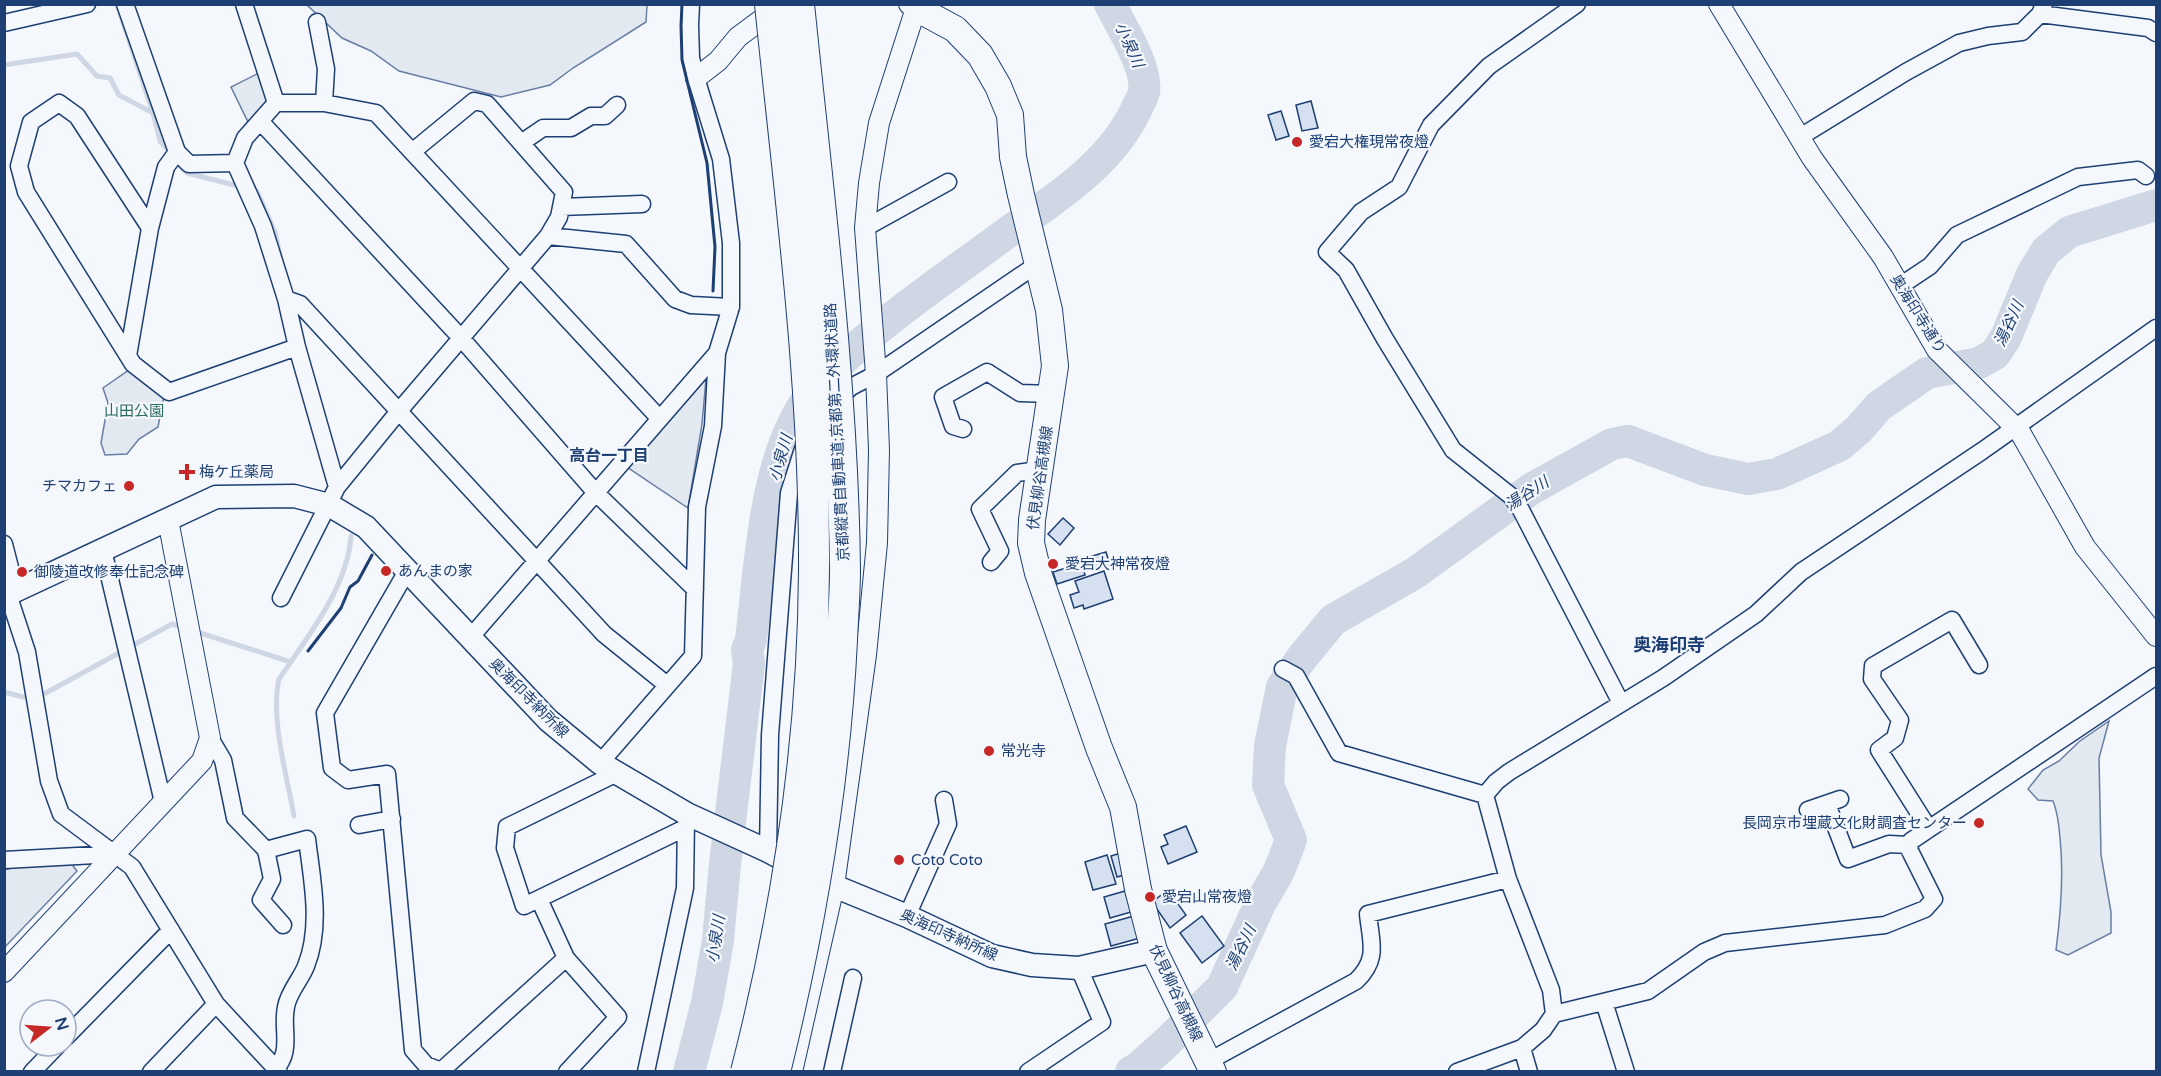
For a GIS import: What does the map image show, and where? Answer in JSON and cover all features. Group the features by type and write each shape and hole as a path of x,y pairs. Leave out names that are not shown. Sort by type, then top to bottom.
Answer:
{"highway":[{"name":"京都縦貫自動車道;京都第二外環状道路","path":"747,1071 762,1012 799,789 810,676 814,570 812,460 805,339 770,4"},
{"name":"京都縦貫自動車道;京都第二外環状道路","path":"775,1071 812,898 829,795 840,678 845,572 842,459 833,338 799,4"}],"main road":[{"name":"伏見柳谷高槻線","path":"914,6 955,29 980,55 998,86 1010,115 1013,157 1049,310 1055,366 1032,519 1031,543 1099,748 1123,807 1138,889 1154,951 1211,1066"},
{"name":"奥海印寺納所線","path":"10,594 216,497 333,496 366,527 548,720 609,768 691,821 763,848 834,886 907,916 992,957 1032,965 1079,968 1154,951"}],"street":[{"path":"4,23 26,10 87,4"},
{"path":"125,4 174,155 189,164 235,164"},
{"path":"244,4 276,104"},
{"path":"691,4 692,58 721,159 731,243 731,307 717,353 713,426 697,507 693,656 667,686 609,768 507,827 505,848 524,906 691,821"},
{"path":"696,78 718,61 738,37 777,8 786,4"},
{"path":"1577,4 1552,24 1489,66 1431,125 1399,187 1361,212 1327,252 1346,270 1453,450 1511,496 1521,510 1621,703"},
{"name":"奥海印寺通り","path":"1719,4 1812,158 1882,257 1937,350 2026,440 2085,547 2157,636"},
{"path":"792,1071 834,886 866,656 877,543 879,450 865,228 869,183 879,123 914,6"},
{"path":"1800,137 1906,72 1959,43 1988,36 2022,32 2042,9 2148,28 2157,33"},
{"path":"317,22 326,69 324,103"},
{"path":"281,598 333,496 399,411 548,236 559,217 564,192 487,104 474,101 412,152"},
{"path":"150,228 77,116 58,103 31,122 19,166 26,192 133,364 170,392 297,346"},
{"path":"333,496 286,299 263,226 235,164 245,138 276,104 324,103 376,113 660,419"},
{"path":"521,143 543,128 572,128 591,116 604,116 617,105"},
{"path":"260,121 461,338 596,493 695,589"},
{"path":"128,356 150,228 166,167 174,155"},
{"path":"1899,286 1930,266 1957,235 2078,177 2138,171 2146,176"},
{"path":"865,228 948,182"},
{"path":"561,207 642,204"},
{"path":"548,236 626,244 675,299 691,305 731,307"},
{"path":"763,848 789,493 804,447 824,412 851,387 1038,260"},
{"path":"286,299 300,303 604,634 667,686"},
{"path":"1485,795 1509,772 1662,678 1756,614 1801,572 2157,328"},
{"path":"470,639 717,353"},
{"path":"963,429 953,426 943,397 987,372 1020,393 1052,394"},
{"path":"991,562 1000,551 980,509 1017,473 1039,470"},
{"path":"168,520 210,738 223,760 235,819 266,850 272,879 261,900 283,925"},
{"path":"4,544 10,594 27,652 49,781 61,814 132,867 216,1004 276,1070 286,1053 285,1005 307,966 313,939 315,907 308,839 266,850"},
{"path":"104,550 163,802"},
{"path":"406,571 325,713 332,768 348,780 387,774 413,1050 426,1065 441,1071 566,958"},
{"path":"1929,829 1880,750 1895,738 1900,720 1872,679 1873,666 1952,620 1979,665"},
{"path":"1289,673 1339,753 1485,795"},
{"path":"1908,845 2157,676"},
{"path":"4,972 202,761 210,738"},
{"path":"1457,1071 1522,1048 1543,1030 1554,1014 1551,990 1508,879 1485,795"},
{"path":"907,916 948,824 944,800"},
{"path":"1808,810 1834,801 1848,859 1889,844 1908,845"},
{"path":"359,825 392,819"},
{"path":"646,1071 685,888 691,821"},
{"path":"1554,1014 1648,991 1704,952 1725,943 1885,925 1925,909 1934,899 1908,845"},
{"path":"5,859 114,854"},
{"path":"1211,1066 1356,981 1366,971 1372,960 1368,914 1508,879"},
{"path":"539,899 566,958 618,1017 567,1071"},
{"path":"78,1025 171,930"},
{"path":"1028,1071 1102,1022 1079,968"},
{"path":"832,1071 853,978"},
{"path":"1604,1002 1626,1071"},
{"path":"151,1071 216,1004"},
{"path":"1522,1048 1529,1071"},
{"path":"32,1071 45,1058"}],"green space":[{"path":"307,5 647,5 646,22 550,85 501,97 399,71 371,51 342,38"},
{"path":"259,73 267,102 249,124 231,87"},
{"name":"山田公園","path":"129,370 164,396 158,427 139,439 127,454 105,455 101,443 108,403 103,388"},
{"path":"706,379 702,424 688,508 627,467"},
{"path":"2109,721 2099,758 2101,855 2111,912 2111,933 2068,955 2056,950 2062,880 2056,810 2053,801 2038,800 2028,789 2043,770 2059,761 2080,741"},
{"path":"67,858 77,871 5,947 4,870 35,862"}],"building":[{"path":"1311,101 1318,128 1302,131 1296,105"},
{"path":"1281,111 1289,136 1276,140 1268,115"},
{"path":"1063,518 1074,528 1060,545 1048,534"},
{"path":"1106,552 1110,565 1093,570 1089,557"},
{"path":"1082,563 1085,575 1057,584 1053,572"},
{"path":"1104,571 1113,599 1084,609 1083,605 1074,608 1070,595 1079,592 1075,581"},
{"path":"1186,826 1197,852 1168,864 1161,847 1168,844 1164,835"},
{"path":"1121,853 1128,874 1117,877 1111,856"},
{"path":"1107,855 1116,884 1093,890 1085,862"},
{"path":"1168,890 1186,915 1170,928 1152,902"},
{"path":"1125,891 1131,912 1110,918 1104,897"},
{"path":"1134,916 1140,938 1111,946 1105,924"},
{"path":"1202,916 1224,946 1202,963 1180,933"}],"waterway":[{"path":"117,4 153,113"},
{"name":"小泉川","path":"689,1072 707,1003 718,940 749,663 747,650 751,640 761,546 773,480 783,449 795,421 810,396 853,350 915,300 1063,193 1113,146 1137,108 1143,94 1144,82 1133,47 1110,4"},
{"path":"4,65 77,54 97,76 110,78 119,95 153,113 160,141 172,155"},
{"path":"181,167 187,173 242,187"},
{"path":"251,189 257,191 275,232 280,255"},
{"name":"湯谷川","path":"1131,1072 1165,1044 1222,987 1260,904 1279,871 1291,840 1268,785 1270,746 1282,687 1301,659 1333,620 1415,573 1531,489 1612,444 1628,441 1705,470 1748,479 1777,474 1839,446 1859,429 1879,406 1927,373 1979,363 1995,354 2006,337 2032,274 2046,251 2069,232 2156,205"},
{"path":"294,816 278,729 279,679 313,630 334,593 348,555 351,536"},
{"path":"4,692 23,697 44,694 172,624 185,628"},
{"path":"194,631 291,662"}],"wall":[{"path":"682,4 682,60 707,163 715,247 713,291"},
{"path":"308,651 341,608 350,587 358,581 372,555"}],"place":[{"name":"愛宕大権現常夜燈","path":"1297,142"},
{"name":"梅ケ丘薬局","path":"187,472"},
{"name":"チマカフェ","path":"129,486"},
{"name":"愛宕大神常夜燈","path":"1053,564"},
{"name":"あんまの家","path":"386,571"},
{"name":"御陵道改修奉仕記念碑","path":"22,572"},
{"name":"常光寺","path":"989,751"},
{"name":"長岡京市埋蔵文化財調査センター","path":"1979,823"},
{"name":"Coto Coto","path":"899,860"},
{"name":"愛宕山常夜燈","path":"1150,897"}],"district":[{"name":"高台一丁目","path":"609,456"},
{"name":"奥海印寺","path":"1669,645"}]}
